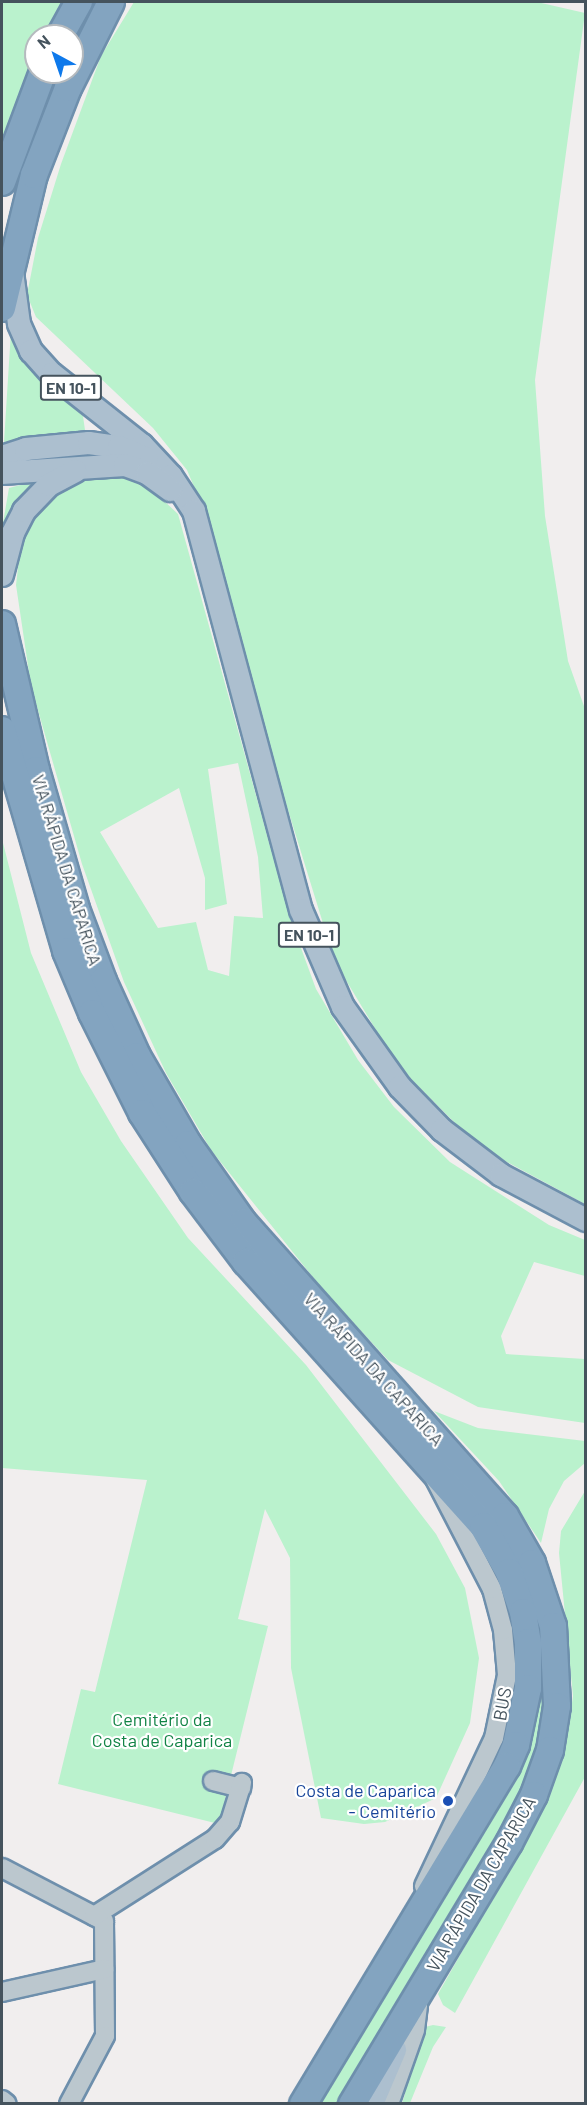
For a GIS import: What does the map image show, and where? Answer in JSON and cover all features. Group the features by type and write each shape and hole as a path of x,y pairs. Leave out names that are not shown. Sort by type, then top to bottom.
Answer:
{"highway":[{"path":"67,24 79,2"},
{"path":"2,308 34,175 56,116 111,2"},
{"path":"2,182 39,84"},
{"name":"VIA RÁPIDA DA CAPARICA","path":"2,624 27,739 76,909 111,1001 156,1090 199,1160 243,1222 494,1501 514,1530 538,1578 555,1639 557,1706 545,1766 509,1844 352,2103"},
{"name":"VIA RÁPIDA DA CAPARICA","path":"2,729 66,951 92,1013 142,1113 236,1250 474,1514 504,1561 523,1612 529,1673 520,1727 507,1766 303,2103"}],"main road":[{"name":"EN 10-1","path":"11,265 19,324 26,342 43,366 142,445 178,485 194,511 204,540 301,910 343,1007 400,1088 442,1130 501,1175 585,1220"},
{"name":"EN 10-1","path":"5,468 75,457 89,443 91,416 76,392"},
{"name":"EN 10-1","path":"89,443 119,447 141,456 178,485"},
{"name":"EN 10-1","path":"5,468 99,465 138,469 165,484 190,512 204,540"},
{"name":"EN 10-1","path":"2,575 13,533 31,501 68,473 99,465"},
{"path":"372,2103 418,2005 509,1844"}],"street":[{"path":"99,1918 215,1839 230,1822 241,1785 213,1780"},
{"path":"2,1868 99,1918"},
{"path":"69,2103 105,2036 104,1969 99,1918"},
{"path":"2,1992 104,1969"},
{"path":"389,2103 415,2030 418,2005"},
{"path":"2,2100 8,2103"}],"green space":[{"path":"2,2 63,2 51,24 24,24 25,84 2,143"},
{"path":"134,2 537,2 585,13 535,380 545,516 568,661 585,709 585,1204 505,1161 462,1130 412,1080 385,1045 338,967 326,933 259,716 206,515 187,470 153,428 36,317 27,295 38,238 61,164 101,56"},
{"path":"11,331 28,365 83,416 85,430 4,442"},
{"path":"120,473 147,485 178,514 290,918 316,989 358,1060 394,1107 450,1162 549,1225 585,1240 585,1276 534,1262 501,1336 506,1354 585,1359 585,1423 478,1407 388,1360 324,1291 211,1150 166,1073 124,982 82,864 31,686 16,585 20,550 34,511 61,487 90,475","holes":["238,763 258,857 263,918 234,916 229,976 208,970 196,922 158,928 100,832 179,788 205,878 205,910 227,904 208,769"]},
{"path":"36,481 27,491 3,523 9,488"},
{"name":"Cemitério da Costa de Caparica","path":"2,839 31,953 81,1072 121,1141 188,1238 306,1365 436,1534 465,1588 479,1658 470,1723 436,1798 385,1822 364,1824 321,1818 291,1668 290,1558 265,1509 238,1619 268,1626 219,1824 58,1784 81,1689 95,1692 147,1480 2,1468"},
{"path":"434,1411 478,1428 585,1441 585,1463 564,1481 549,1509 541,1543 499,1481"},
{"path":"585,1491 585,1777 455,2013 443,2005 438,1994 539,1816 566,1744 573,1696 559,1553 561,1531"},
{"path":"535,1600 546,1653 544,1729 522,1796 342,2103 320,2104 503,1801 524,1759 540,1688"},
{"path":"433,2025 446,2027 433,2047 410,2103 402,2103 405,2094 401,2092 425,2027"}],"place":[{"name":"Costa de Caparica - Cemitério","path":"448,1801"}]}
